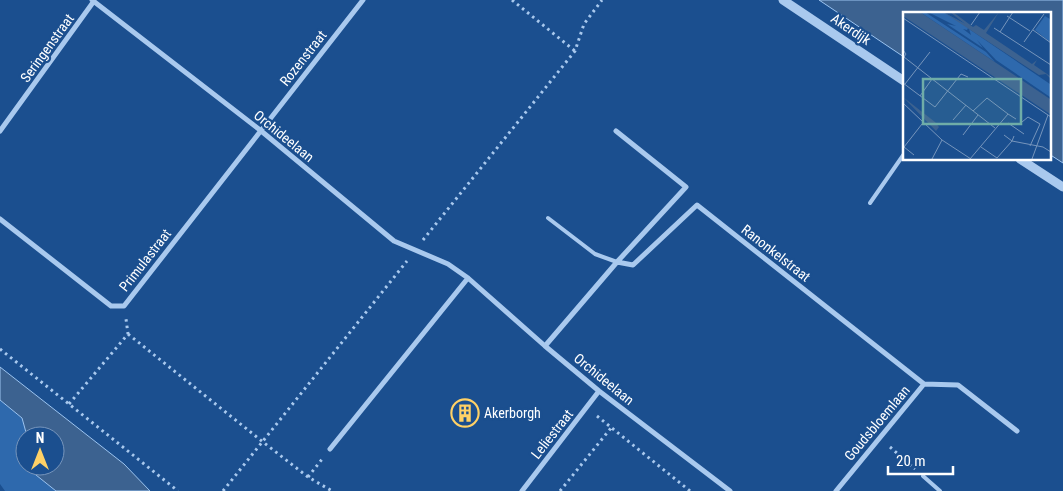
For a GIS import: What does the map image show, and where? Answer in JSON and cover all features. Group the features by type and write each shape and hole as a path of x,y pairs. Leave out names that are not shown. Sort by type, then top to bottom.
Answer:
{"street":[{"name":"Rozenstraat","path":"260,130 363,0"},
{"name":"Akerdijk","path":"783,0 903,79"},
{"name":"Orchideelaan","path":"93,1 260,130 394,241 448,264 468,278 545,346 600,391 730,491"},
{"name":"Seringenstraat","path":"0,131 93,1"},
{"name":"Primulastraat","path":"0,218 111,306 124,306 260,130"},
{"path":"545,346 617,262 686,187 616,131"},
{"path":"1022,160 1063,187"},
{"name":"Ranonkelstraat","path":"617,262 633,265 697,205 924,384"},
{"path":"330,450 468,278"},
{"name":"Goudsbloemlaan","path":"836,491 924,384 958,385 1017,431"},
{"name":"Leliestraat","path":"522,491 600,391"}],"lane":[{"path":"870,202 903,155"},
{"path":"548,218 596,254 617,262"},
{"path":"923,476 940,491"}],"path":[{"path":"512,0 575,51"},
{"path":"124,306 128,334 308,477 332,491"},
{"path":"69,404 128,334"},
{"path":"0,349 178,491"},
{"path":"586,408 690,491"},
{"path":"560,491 611,428"},
{"path":"879,437 923,476"},
{"path":"308,477 330,450"}],"shaded area":[{"path":"819,0 1063,0 1063,163 1050,155 1050,12 903,12 903,56"},
{"path":"0,367 124,464 150,491 56,491 37,476 65,476 65,426 24,426 22,418 0,400"},
{"path":"0,400 22,418 24,426 15,426 15,476 37,476 56,491 5,491 0,484"}],"place":[{"name":"Akerborgh","path":"465,413"}]}
